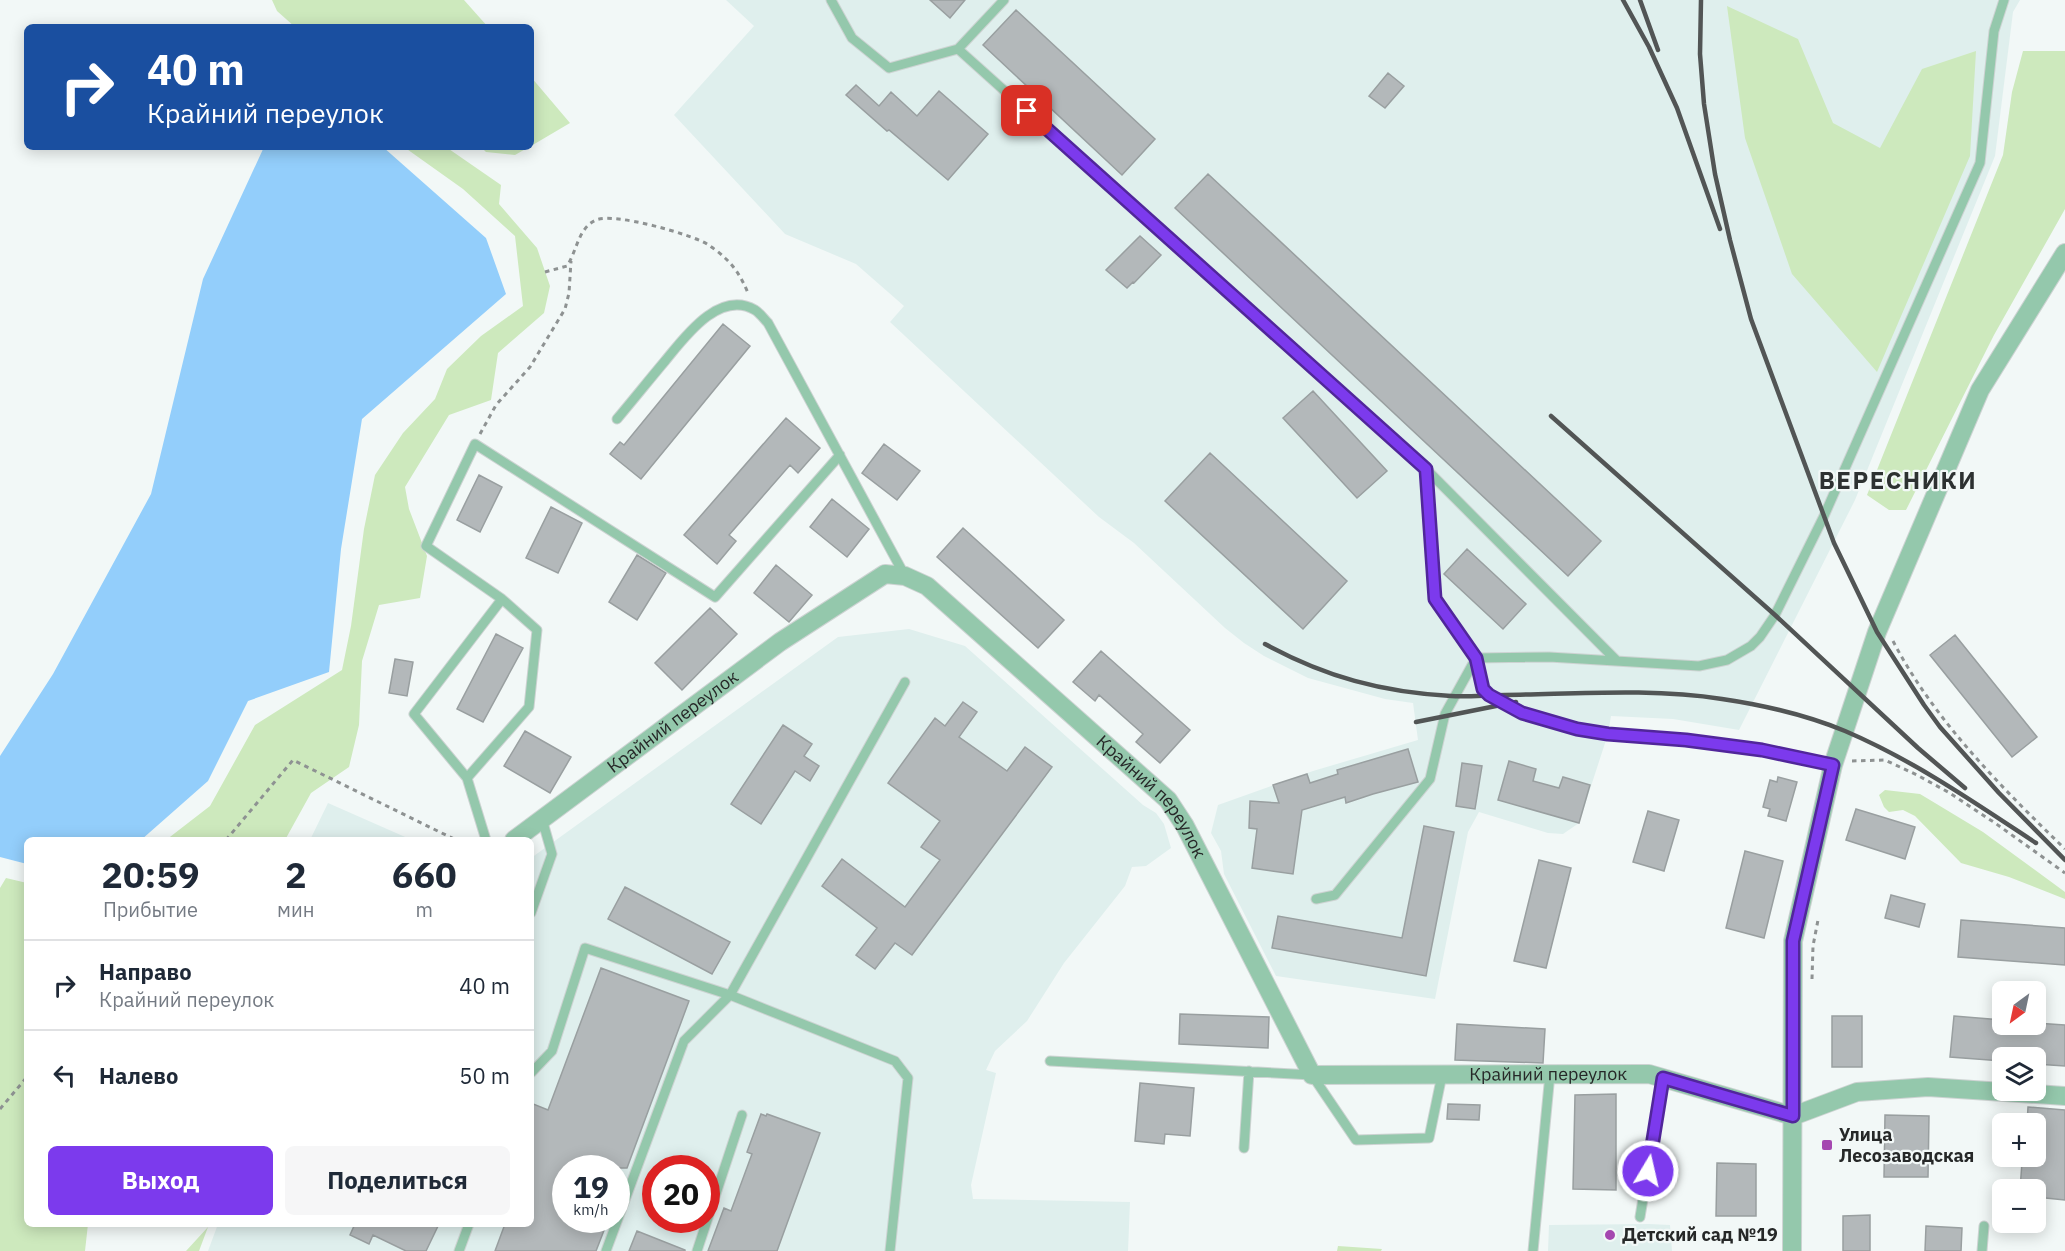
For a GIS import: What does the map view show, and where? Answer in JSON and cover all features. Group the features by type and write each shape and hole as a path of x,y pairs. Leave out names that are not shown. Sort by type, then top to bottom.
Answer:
{"street":[{"path":"1792,1251 1793,941 1833,765 1877,632 1980,390 2065,253"},
{"name":"Крайний переулок","path":"518,837 780,642 885,574 905,576 927,586 1168,800 1185,826 1312,1075 1649,1074 1793,1116"},
{"path":"1793,1116 1857,1092 1869,1091 1928,1088 2065,1096"}],"lane":[{"path":"831,0 852,38 890,68 958,49 1004,0"},
{"path":"1476,658 1549,657 1699,666 1728,660 1751,646 1760,637 1774,615 1824,516 1980,163 1994,31 2004,0"},
{"path":"958,49 1426,469 1616,660"},
{"path":"617,419 695,326 711,313 728,306 745,306 756,310 768,323 905,576"},
{"path":"467,778 529,707 537,630 502,599 426,546 475,444 715,597 840,455"},
{"path":"1426,469 1435,599 1476,658 1483,689 1489,695 1512,709 1531,716 1591,731 1664,737 1762,750 1833,765"},
{"path":"485,837 467,778 414,714 502,599"},
{"path":"1316,899 1335,895 1430,779 1445,714 1476,658"},
{"path":"606,1251 684,1041 730,995 905,682"},
{"path":"534,905 552,854 542,819"},
{"path":"534,1070 552,1051 585,948 730,995 895,1061 909,1078 890,1251"},
{"path":"1050,1061 1312,1075 1356,1140 1429,1138 1442,1075"},
{"path":"1244,1148 1249,1071"},
{"path":"1533,1251 1550,1074"},
{"path":"1640,1217 1663,1078"},
{"path":"697,1251 742,1115"},
{"path":"459,1251 468,1227"},
{"path":"1982,1251 1984,1227"}],"path":[{"path":"545,272 567,266 589,224 608,217 625,219 686,235 707,244 737,271 756,310"},
{"path":"475,444 486,419 530,367 565,309 569,293 571,259"},
{"path":"1887,648 1892,638 1915,678 1963,742 2008,792 2065,849"},
{"path":"1855,753 1852,761 1885,760 1948,792 2065,873"},
{"path":"229,837 293,760 450,837"},
{"path":"1812,979 1813,946 1819,912"},
{"path":"0,1109 24,1081"}],"shaded area":[{"path":"726,0 2020,0 2013,12 1995,156 1855,500 1739,730 1673,719 1611,716 1608,734 1579,823 1563,834 1548,833 1479,812 1468,832 1435,999 1276,976 1224,874 1221,851 1211,833 1218,805 1313,771 1418,740 1413,703 1385,699 1308,678 1264,656 1244,643 1134,543 1099,517 890,322 904,306 856,264 785,234 674,115 754,26"},
{"path":"909,629 965,646 1143,805 1156,813 1164,824 1171,848 1146,866 1132,867 1125,886 1064,963 1027,1021 995,1051 986,1070 996,1073 971,1185 973,1199 1130,1202 1128,1251 208,1251 217,1227 534,1227 534,856 838,637"},
{"path":"328,803 405,837 311,837"},
{"name":"Детский сад №19","path":"1549,1225 1670,1225 1672,1251 1548,1251"}],"green space":[{"path":"272,0 464,0 485,24 292,24 277,11"},
{"path":"1727,6 1798,39 1833,123 1880,148 1922,69 1976,51 1970,156 1877,372 1792,274 1745,138"},
{"path":"2023,51 2065,51 2065,209 1994,335 1906,510 1889,510 1867,495 2003,155 2012,92"},
{"path":"534,81 570,123 534,144"},
{"path":"408,150 450,150 501,185 499,204 537,248 550,286 544,313 498,353 491,400 449,415 405,487 409,509 427,556 420,598 379,605 362,661 359,725 349,767 311,793 287,837 170,837 210,806 255,725 342,670 351,626 364,529 375,475 403,433 435,399 447,369 481,336 523,306 515,236 463,189"},
{"path":"484,150 524,150 515,155"},
{"path":"1885,790 1920,794 1983,832 2065,892 2065,899 2009,877 1961,863 1915,816 1903,810 1889,812 1879,795"},
{"path":"6,878 24,882 24,1227 88,1227 85,1251 0,1251 0,888"},
{"path":"208,1227 199,1251 186,1251"},
{"path":"1338,1246 1382,1249 1381,1251 1337,1251"}],"water":[{"path":"263,150 386,150 486,238 506,294 362,419 341,549 329,672 248,701 208,781 144,837 24,837 24,863 0,857 0,756 53,674 151,494 203,279"}],"building":[{"path":"930,0 965,0 950,18"},
{"path":"1016,10 1155,139 1122,175 983,45"},
{"path":"1388,73 1404,86 1385,108 1369,96"},
{"path":"856,85 879,106 891,92 917,116 939,91 988,134 948,180 846,95"},
{"path":"1208,174 1601,541 1568,576 1175,208"},
{"path":"1140,236 1161,255 1127,288 1106,270"},
{"path":"723,324 750,346 641,479 610,454 620,442 624,445"},
{"path":"1313,391 1387,471 1357,498 1283,418"},
{"path":"786,418 820,448 798,473 790,465 729,535 736,541 717,564 684,535"},
{"path":"884,444 920,471 897,500 862,473"},
{"path":"1210,453 1347,581 1303,629 1165,501"},
{"path":"479,475 502,487 480,532 457,520"},
{"path":"832,499 869,529 847,557 810,527"},
{"path":"551,507 582,523 558,573 526,558"},
{"path":"963,528 1064,620 1038,648 937,557"},
{"path":"1467,549 1526,604 1503,629 1444,574"},
{"path":"637,555 666,573 637,620 609,602"},
{"path":"776,565 812,595 789,622 754,593"},
{"path":"710,608 737,634 682,690 655,663"},
{"path":"496,634 523,648 483,722 457,709"},
{"path":"1955,635 2037,737 2012,757 1930,655"},
{"path":"1101,651 1190,730 1160,763 1136,742 1143,734 1099,695 1095,701 1073,682"},
{"path":"395,659 413,662 407,696 389,693"},
{"path":"963,702 977,712 959,737 1007,771 1025,747 1052,767 912,955 895,943 875,969 856,955 877,928 822,886 842,859 905,907 940,860 921,847 940,821 888,783 935,718 945,726"},
{"path":"783,725 812,744 804,756 819,766 810,781 795,771 761,824 731,804"},
{"path":"525,731 571,757 550,793 504,766"},
{"path":"1408,749 1418,782 1346,803 1345,797 1302,810 1293,874 1252,868 1257,829 1249,828 1250,801 1279,803 1273,785 1307,774 1310,783 1338,774 1337,770"},
{"path":"1509,761 1536,769 1533,781 1559,788 1563,777 1590,785 1579,823 1498,800"},
{"path":"1462,763 1482,766 1475,809 1456,806"},
{"path":"1778,777 1797,782 1786,821 1768,816 1770,809 1763,807 1770,780 1777,782"},
{"path":"1856,809 1915,827 1905,859 1846,840"},
{"path":"1648,811 1679,820 1664,871 1633,862"},
{"path":"1424,826 1454,832 1426,976 1272,948 1278,916 1402,938"},
{"path":"1745,851 1783,861 1764,938 1726,928"},
{"path":"1539,860 1571,868 1546,968 1514,961"},
{"path":"625,887 730,942 712,974 608,919"},
{"path":"1891,895 1925,904 1919,927 1885,918"},
{"path":"1961,920 2065,928 2065,965 1958,957"},
{"path":"601,968 689,1001 630,1160 630,1155 552,1155 552,1233 603,1233 596,1251 495,1251 504,1227 534,1227 534,1104 548,1110"},
{"path":"1180,1014 1269,1017 1268,1048 1179,1044"},
{"path":"1832,1016 1862,1016 1862,1067 1832,1067"},
{"path":"1954,1016 1992,1019 1992,1035 2046,1035 2046,1024 2065,1025 2065,1066 2046,1065 2046,1047 1992,1047 1992,1060 1950,1057"},
{"path":"1457,1024 1545,1029 1543,1063 1455,1060"},
{"path":"1140,1083 1194,1088 1190,1136 1165,1134 1164,1144 1135,1141"},
{"path":"1616,1094 1616,1190 1573,1189 1575,1095"},
{"path":"1448,1104 1480,1105 1479,1120 1447,1119"},
{"path":"2028,1107 2065,1110 2065,1200 2046,1198 2046,1179 2021,1179 2022,1167 2046,1167 2046,1113 2028,1113"},
{"path":"761,1114 766,1116 767,1114 820,1133 777,1251 708,1251 715,1233 720,1233 720,1219 724,1208 731,1211 752,1154 747,1152"},
{"path":"1885,1115 1929,1116 1928,1177 1884,1177"},
{"path":"1717,1163 1756,1164 1756,1216 1716,1216"},
{"path":"1870,1215 1870,1251 1843,1251 1843,1216"},
{"path":"1926,1226 1962,1228 1961,1251 1925,1251"},
{"path":"354,1227 438,1227 426,1251 406,1251 373,1235 369,1244 350,1235"},
{"path":"637,1231 685,1250 685,1251 629,1251"}],"railway":[{"path":"1623,0 1649,47 1677,108 1720,229"},
{"path":"1640,0 1658,50"},
{"path":"1701,0 1700,54 1704,104 1715,174 1730,240 1751,319 1834,543 1877,632 1940,727 1999,793 2065,860"},
{"path":"1551,416 1965,788"},
{"path":"1265,644 1332,674 1401,691 1458,696 1614,692 1668,694 1722,699 1784,711 1845,731 1895,755 1943,782 2036,843"},
{"path":"1416,722 1516,702"}],"place":[{"name":"Улица Лесозаводская","path":"1827,1145"},
{"name":"Детский сад №19","path":"1610,1235"}],"district":[{"name":"ВЕРЕСНИКИ","path":"1898,481"}],"route":[{"path":"1027,111 1426,469 1435,599 1476,658 1483,689 1489,695 1522,713 1577,729 1762,750 1833,765 1793,941 1793,1116 1663,1078 1648,1171"}]}
